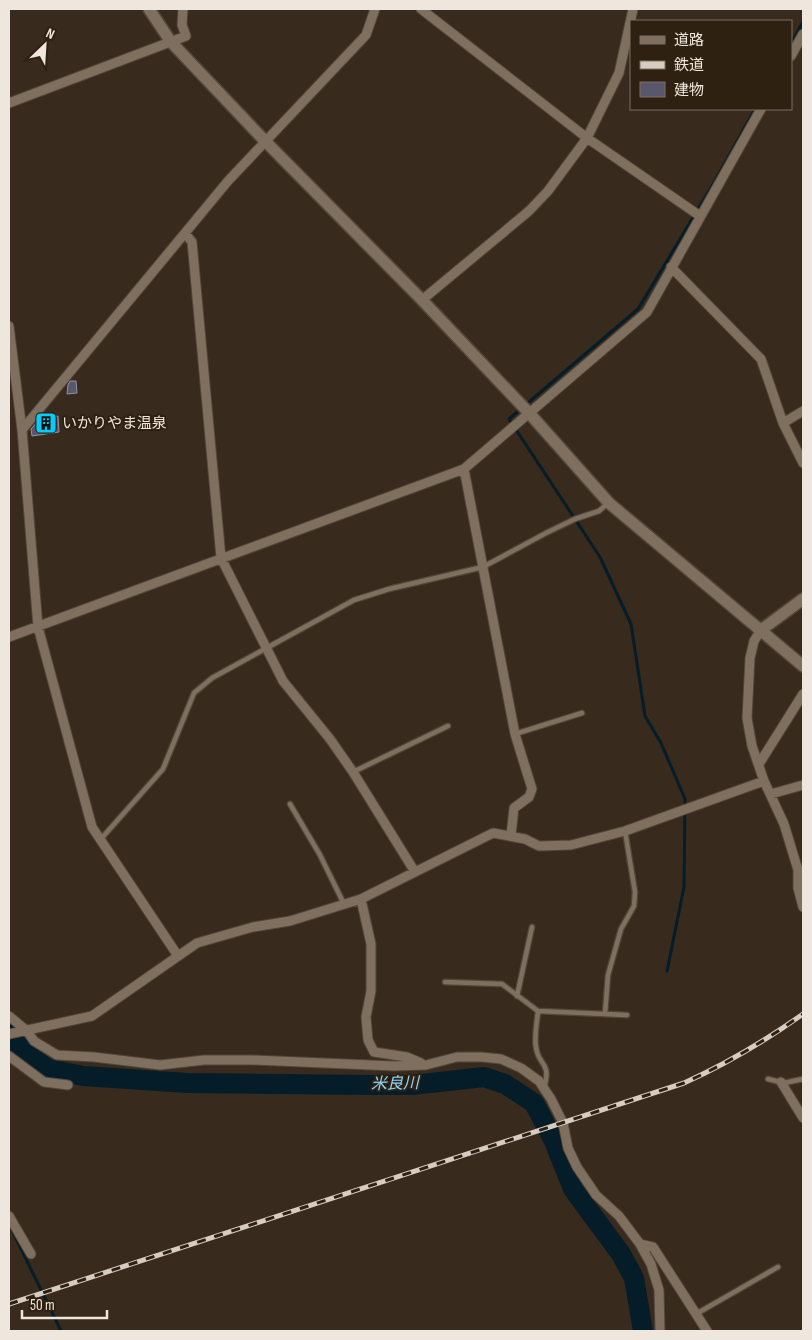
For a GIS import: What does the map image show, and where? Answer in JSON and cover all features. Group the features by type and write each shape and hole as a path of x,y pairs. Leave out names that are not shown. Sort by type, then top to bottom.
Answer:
{"street":[{"path":"149,9 172,42 265,141 422,300 530,414 609,503 803,666"},
{"path":"9,103 186,36 182,25 183,9"},
{"path":"22,430 228,180 366,35 375,9"},
{"path":"421,9 587,138 700,216"},
{"path":"422,300 529,211 548,191 587,138 619,73 630,23"},
{"path":"792,54 803,34"},
{"path":"9,637 464,469 647,312 760,110"},
{"path":"185,234 192,242 221,558 264,648 298,703 330,739 353,772 415,872"},
{"path":"671,268 761,359 783,423 803,463"},
{"path":"9,326 22,430 38,627 92,827 99,841 178,956"},
{"path":"783,423 803,411"},
{"path":"464,469 515,734 532,789 529,797 514,808 510,835"},
{"path":"803,599 760,630 754,641 750,658 747,718 752,746 764,781 784,824 798,870 798,888 803,907"},
{"path":"759,764 803,694"},
{"path":"9,1034 92,1016 197,943 253,927 290,921 361,900 493,833 525,838 539,846 571,845 624,831 764,781"},
{"path":"771,794 803,785"},
{"path":"361,900 371,944 372,991 366,1017 368,1040 374,1052 407,1058 426,1064"},
{"path":"9,1016 27,1031 34,1041 57,1055 94,1057 160,1065 204,1060 281,1060 362,1066 426,1064 457,1056 501,1059 521,1068 539,1081 544,1089 563,1123 568,1148 577,1167 596,1195 619,1216 640,1244 651,1264 659,1290 660,1331"},
{"path":"9,1056 44,1082 68,1085"},
{"path":"781,1082 803,1118"},
{"path":"9,1216 31,1254"},
{"path":"640,1244 653,1247 707,1331"}],"lane":[{"path":"99,841 163,769 194,693 212,678 354,600 388,589 483,567 553,529 598,512 609,503"},
{"path":"515,734 582,713"},
{"path":"353,772 448,726"},
{"path":"290,804 320,855 344,904"},
{"path":"605,1014 608,975 621,929 634,906 635,892 624,831"},
{"path":"517,996 532,927"},
{"path":"445,982 502,984 538,1011 627,1015"},
{"path":"538,1011 536,1049 546,1066 548,1076 544,1089"},
{"path":"768,1079 781,1082 803,1079"},
{"path":"696,1314 778,1267"}],"building":[{"path":"70,381 76,381 77,393 67,394"},
{"name":"いかりやま温泉","path":"58,416 59,432 32,436 31,429 40,419"}],"waterway":[{"path":"792,42 803,22"},
{"path":"667,971 684,887 685,799 661,743 645,716 631,624 600,557 509,419 638,309 715,181 754,110"},
{"name":"米良川","path":"9,1032 21,1049 48,1069 83,1076 187,1083 372,1085 412,1085 484,1077 505,1084 534,1103 554,1141 573,1189 621,1254 634,1278 643,1331"},
{"path":"9,1224 61,1331"}],"railway":[{"path":"9,1304 684,1083 745,1052 803,1014"}],"place":[{"name":"いかりやま温泉","path":"46,423"}]}
